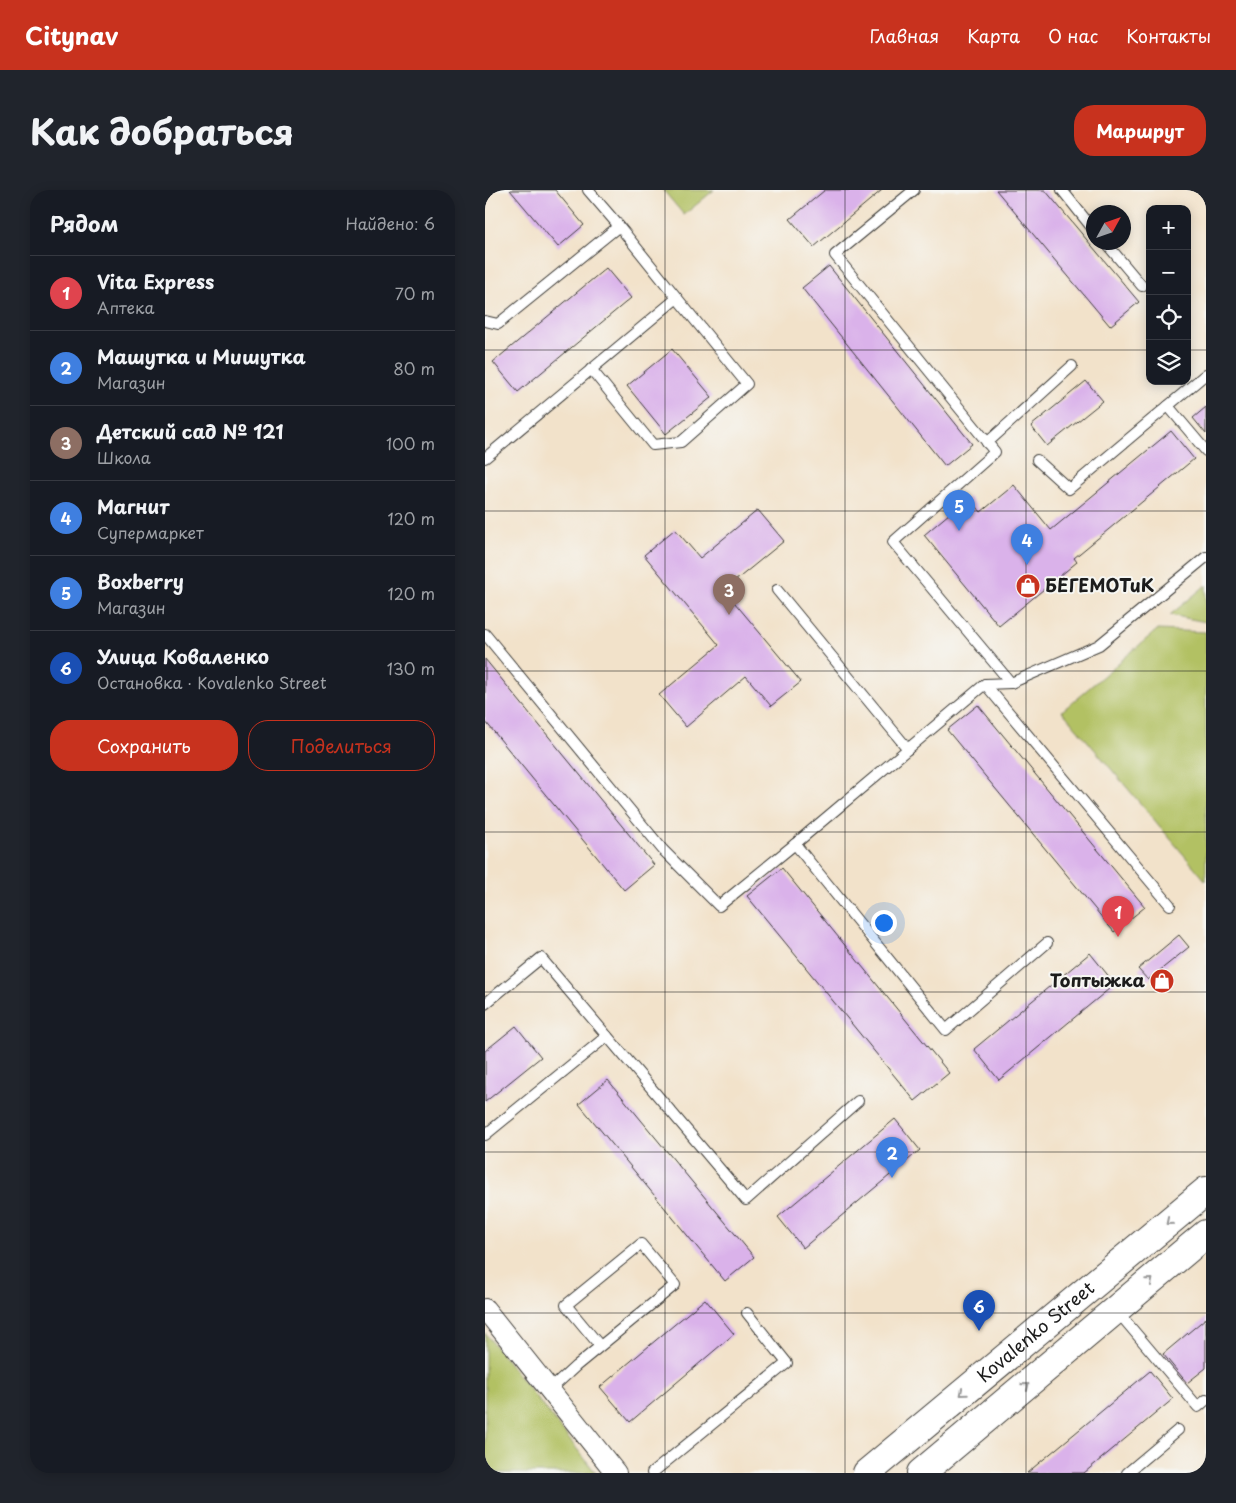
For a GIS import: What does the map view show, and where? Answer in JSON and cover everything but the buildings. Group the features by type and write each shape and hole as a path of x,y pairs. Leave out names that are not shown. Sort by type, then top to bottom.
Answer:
{"main road":[{"name":"Kovalenko Street","path":"867,1473 1206,1191"},
{"name":"Kovalenko Street","path":"921,1473 1206,1234"}],"street":[{"path":"485,1309 615,1473"}],"lane":[{"path":"588,190 747,384 681,442 653,445 591,369"},
{"path":"914,190 835,255 995,452 893,542 1011,683"},
{"path":"1062,190 1086,220"},
{"path":"485,320 498,324 619,226"},
{"path":"1112,250 1142,286"},
{"path":"485,458 677,298"},
{"path":"987,443 1073,366"},
{"path":"1037,460 1069,489 1206,374"},
{"path":"1168,406 1206,452"},
{"path":"485,634 663,850 719,906 985,684 1011,683 1099,645 1206,558"},
{"path":"777,590 908,749"},
{"path":"985,684 1170,904"},
{"path":"795,844 946,1030 1047,943"},
{"path":"485,1004 541,958 746,1200 858,1101"},
{"path":"485,1135 607,1036"},
{"path":"549,1390 675,1285 641,1244 566,1305 600,1346"},
{"path":"1116,1310 1198,1407 1206,1400"},
{"path":"652,1473 787,1363 747,1313"},
{"path":"1127,1473 1178,1430"}],"green space":[{"path":"663,190 714,190 684,215"},
{"path":"1206,585 1206,622 1170,615"},
{"path":"1157,630 1206,632 1206,881 1062,711"},
{"path":"485,1333 596,1473 485,1473"}],"place":[{"name":"Boxberry","path":"959,531"},
{"name":"Магнит","path":"1027,565"},
{"name":"БЕГЕМОТиК","path":"1028,586"},
{"name":"Детский сад № 121","path":"729,615"},
{"name":"Vita Express","path":"1118,937"},
{"name":"Топтыжка","path":"1162,981"},
{"name":"Машутка и Мишутка","path":"892,1178"},
{"name":"Улица Коваленко","path":"979,1331"}]}
